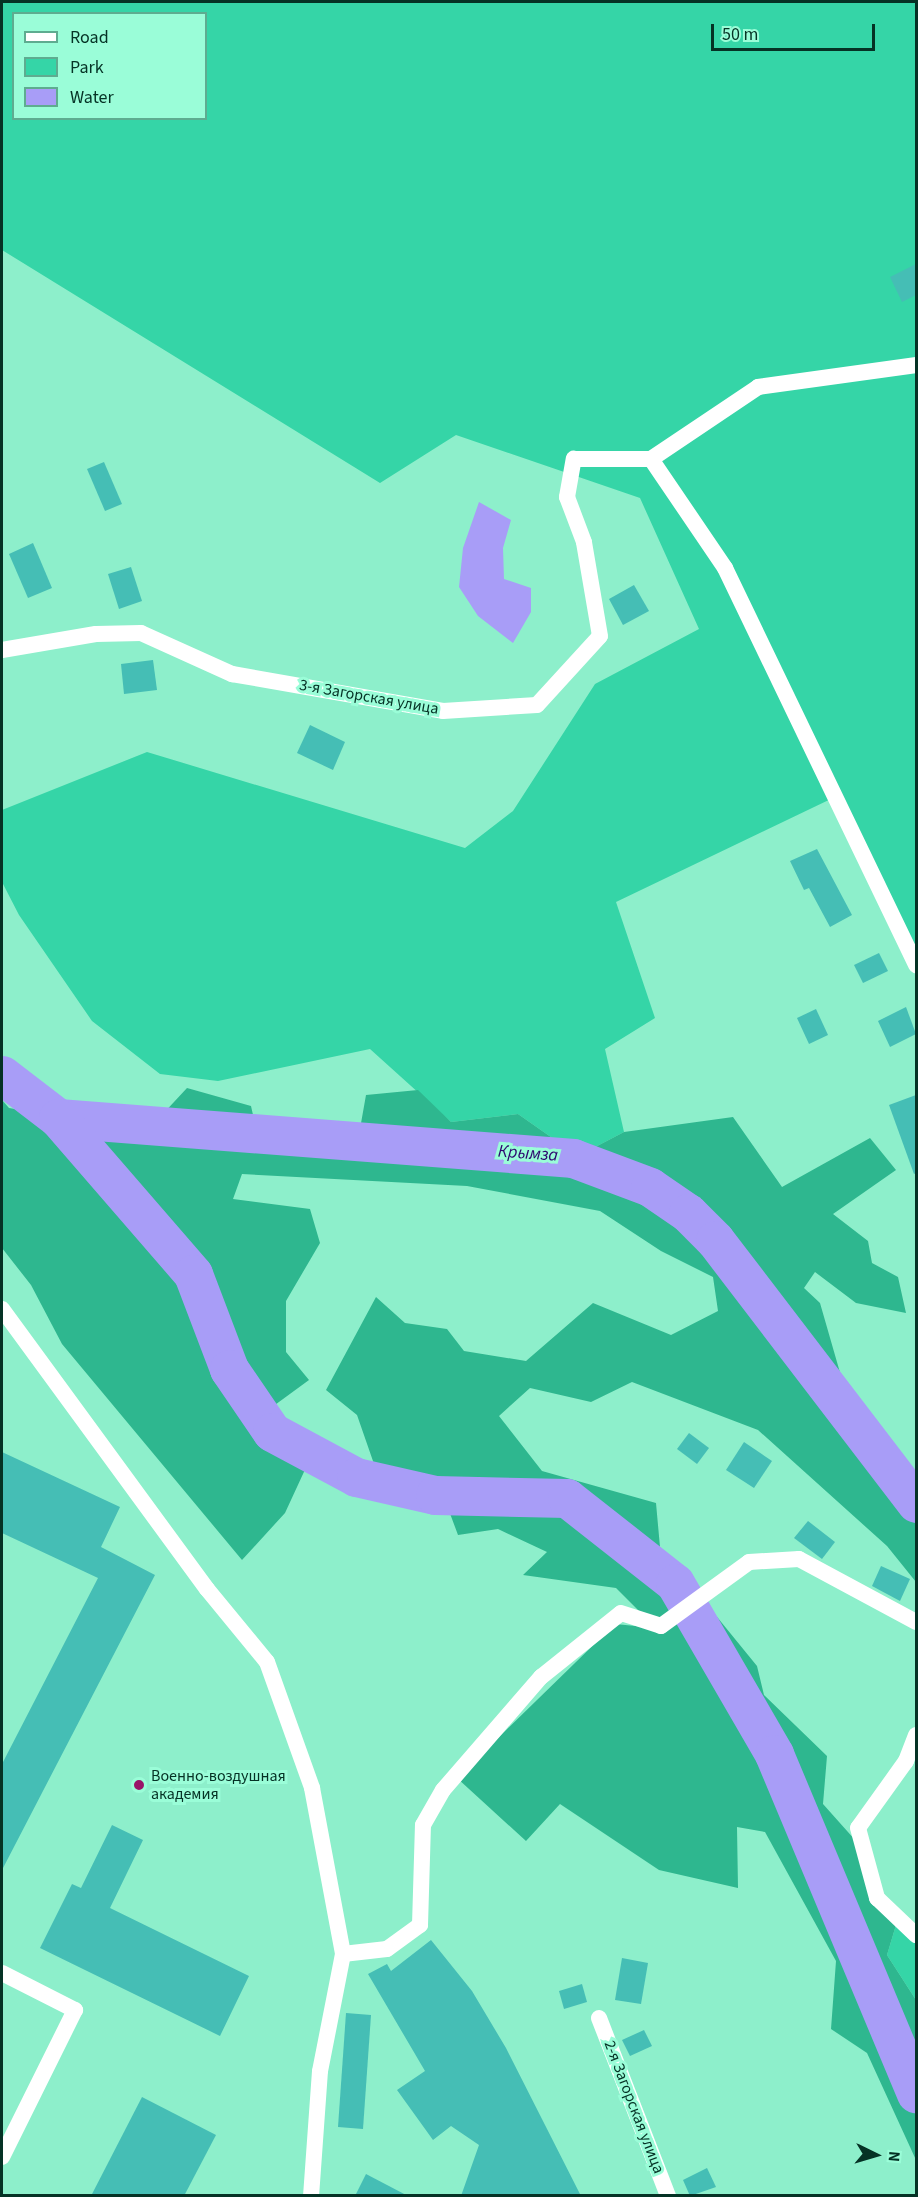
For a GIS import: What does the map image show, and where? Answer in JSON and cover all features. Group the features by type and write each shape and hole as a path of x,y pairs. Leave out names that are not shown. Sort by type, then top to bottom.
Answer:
{"street":[{"path":"916,365 758,387 651,459 725,568 916,965"},
{"name":"3-я Загорская улица","path":"2,650 96,634 141,633 232,674 443,711 537,705 600,636 584,542 567,497 574,459 651,459"},
{"path":"2,1309 207,1589 267,1662 312,1788 343,1954 320,2071 311,2196"},
{"path":"343,1954 387,1950 420,1925 423,1825 443,1790 541,1677 621,1613 661,1626 749,1562 799,1559 916,1622"},
{"path":"916,1735 906,1761 858,1828 877,1898 916,1935"},
{"path":"2,1972 75,2010 2,2157"},
{"name":"2-я Загорская улица","path":"599,2018 668,2196"}],"green space":[{"path":"2,2 916,2 916,965 835,797 616,902 655,1018 605,1049 624,1132 578,1156 518,1114 451,1122 370,1049 218,1081 160,1074 92,1021 19,915 2,882 2,810 147,752 465,848 513,811 595,684 699,629 640,498 456,435 380,483 2,250"},
{"path":"187,1088 251,1106 258,1137 355,1157 366,1095 418,1090 451,1122 518,1114 578,1156 624,1132 733,1117 782,1187 870,1138 896,1170 833,1214 868,1241 872,1263 898,1277 906,1313 856,1303 815,1272 804,1288 820,1303 864,1456 916,1506 916,1582 887,1546 758,1430 632,1382 591,1402 530,1388 499,1416 542,1471 656,1503 660,1547 757,1666 764,1695 827,1756 823,1804 864,1850 896,1925 887,1955 916,2000 916,2160 867,2053 831,2029 836,1961 765,1832 737,1827 738,1888 659,1870 560,1804 526,1841 457,1778 615,1624 656,1628 616,1588 523,1575 547,1552 498,1529 458,1535 442,1492 382,1487 357,1415 326,1390 376,1297 405,1323 447,1329 464,1351 526,1361 593,1303 671,1335 718,1311 713,1277 661,1251 600,1211 467,1186 242,1174 233,1199 310,1209 320,1243 286,1301 286,1352 309,1380 268,1410 309,1461 285,1513 242,1560 62,1344 31,1285 2,1248 2,1100 9,1108 147,1131"},
{"path":"896,1925 916,1927 916,2000 887,1955"}],"water":[{"path":"479,502 511,520 503,548 504,579 531,588 531,612 513,643 478,616 459,587 463,548"}],"building":[{"path":"916,264 916,295 902,302 890,277"},
{"path":"104,462 122,504 105,511 87,469"},
{"path":"33,543 52,588 28,598 9,554"},
{"path":"131,567 142,601 119,609 108,574"},
{"path":"634,585 649,611 623,625 609,599"},
{"path":"153,660 157,690 124,694 121,664"},
{"path":"310,725 345,742 333,770 297,753"},
{"path":"817,849 852,915 830,927 809,888 804,890 790,861"},
{"path":"879,953 888,971 863,983 854,965"},
{"path":"906,1007 916,1034 890,1047 878,1021"},
{"path":"816,1009 828,1035 809,1044 797,1018"},
{"path":"916,1095 916,1173 914,1174 889,1105"},
{"path":"689,1433 709,1448 697,1464 677,1449"},
{"path":"744,1442 772,1461 754,1488 726,1470"},
{"path":"2,1452 120,1507 101,1547 155,1575 2,1870 2,1764 98,1578 2,1533"},
{"path":"808,1521 835,1542 822,1559 794,1538"},
{"path":"881,1566 910,1579 900,1601 872,1586"},
{"path":"112,1825 143,1840 110,1908 249,1976 220,2036 40,1948 72,1884 81,1888"},
{"path":"431,1940 472,1991 506,2048 581,2196 461,2196 479,2145 451,2126 433,2140 397,2090 425,2071 368,1974 387,1964 391,1971"},
{"path":"622,1958 648,1963 641,2004 615,2000"},
{"path":"582,1984 587,2002 564,2009 559,1991"},
{"path":"346,2013 371,2015 363,2129 338,2127"},
{"path":"644,2030 652,2046 630,2056 622,2040"},
{"path":"142,2097 216,2135 184,2196 91,2196"},
{"path":"707,2168 716,2187 690,2196 683,2180"},
{"path":"366,2174 408,2196 355,2196"}],"waterway":[{"name":"Крымза","path":"2,1075 58,1118 573,1158 650,1187 688,1213 715,1240 916,1503"},
{"path":"58,1118 193,1274 229,1369 272,1432 356,1477 435,1495 567,1498 675,1583 774,1754 916,2094"}],"place":[{"name":"Военно-воздушная академия","path":"139,1785"}]}
